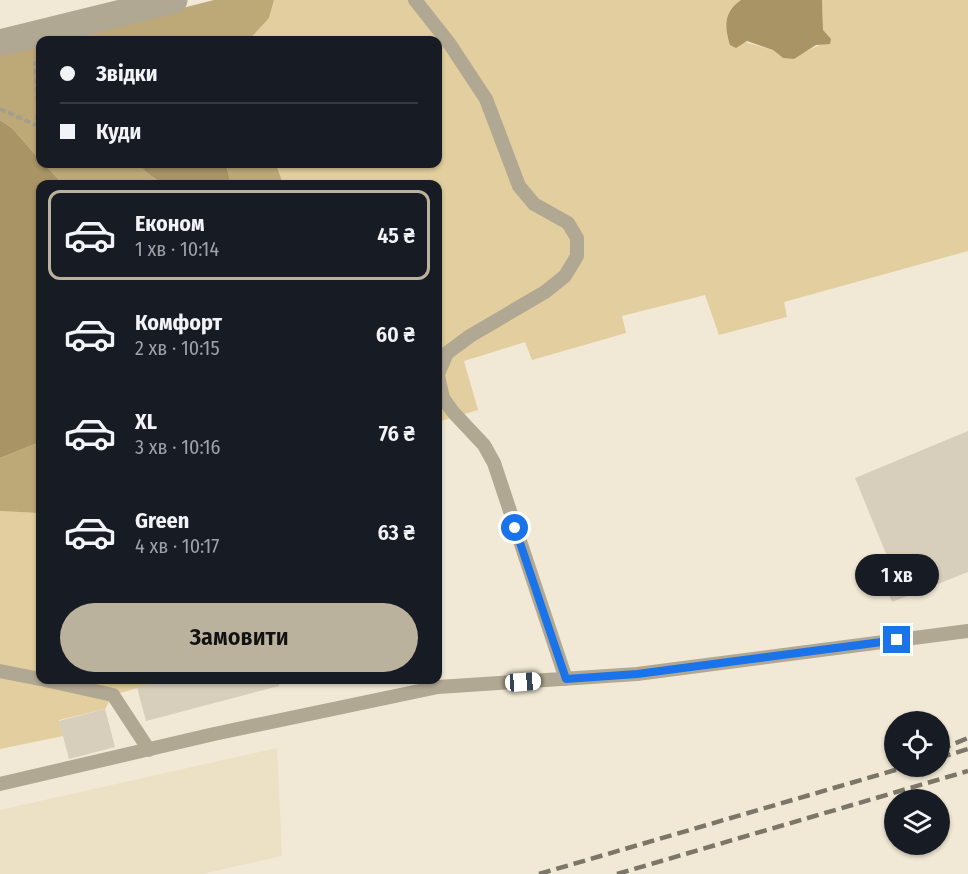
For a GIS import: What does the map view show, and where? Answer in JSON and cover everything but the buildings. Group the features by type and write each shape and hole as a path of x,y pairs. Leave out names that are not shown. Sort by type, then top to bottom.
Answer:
{"street":[{"path":"0,43 174,0"}],"lane":[{"path":"415,0 449,43 486,99 519,186 534,204 568,223 577,238 577,256 565,276 545,292 470,336 447,353 442,365"},
{"path":"442,393 453,412 484,445 494,464 566,679"},
{"path":"0,784 438,687 637,674 968,631"},
{"path":"0,670 36,678"},
{"path":"65,684 112,695 149,750"}],"path":[{"path":"36,52 34,64 36,86"},
{"path":"0,109 36,124"}],"shaded area":[{"path":"214,0 274,0 269,18 253,36 72,36"},
{"path":"274,0 741,0 729,12 727,37 773,50 783,58 800,54 824,43 827,37 823,30 822,0 968,0 968,251 784,302 787,317 719,335 705,295 622,316 626,333 532,360 525,342 464,361 478,410 442,421 442,180 282,180 277,168 442,168 442,36 253,36 269,18"},
{"path":"741,0 822,0 823,30 831,39 830,44 816,45 794,59 783,58 773,50 747,41 736,48 730,45 726,26 728,14"},
{"path":"36,45 36,155 12,128 0,120 0,55"},
{"path":"0,120 12,128 36,155 36,168 48,168 59,180 36,180 36,444 0,458"},
{"path":"48,168 142,168 157,180 59,180"},
{"path":"142,168 227,168 230,180 157,180"},
{"path":"227,168 277,168 282,180 230,180"},
{"path":"36,444 36,513 0,511 0,458"},
{"path":"0,511 36,513 36,684 152,684 113,695 105,709 59,720 63,736 0,749"},
{"path":"277,748 282,856 202,874 0,874 0,810"}],"railway":[{"path":"950,745 968,738"},
{"path":"950,755 968,749"},
{"path":"617,874 968,771"},
{"path":"539,874 884,773"}],"route":[{"path":"515,528 566,679 637,674 897,640"}]}
